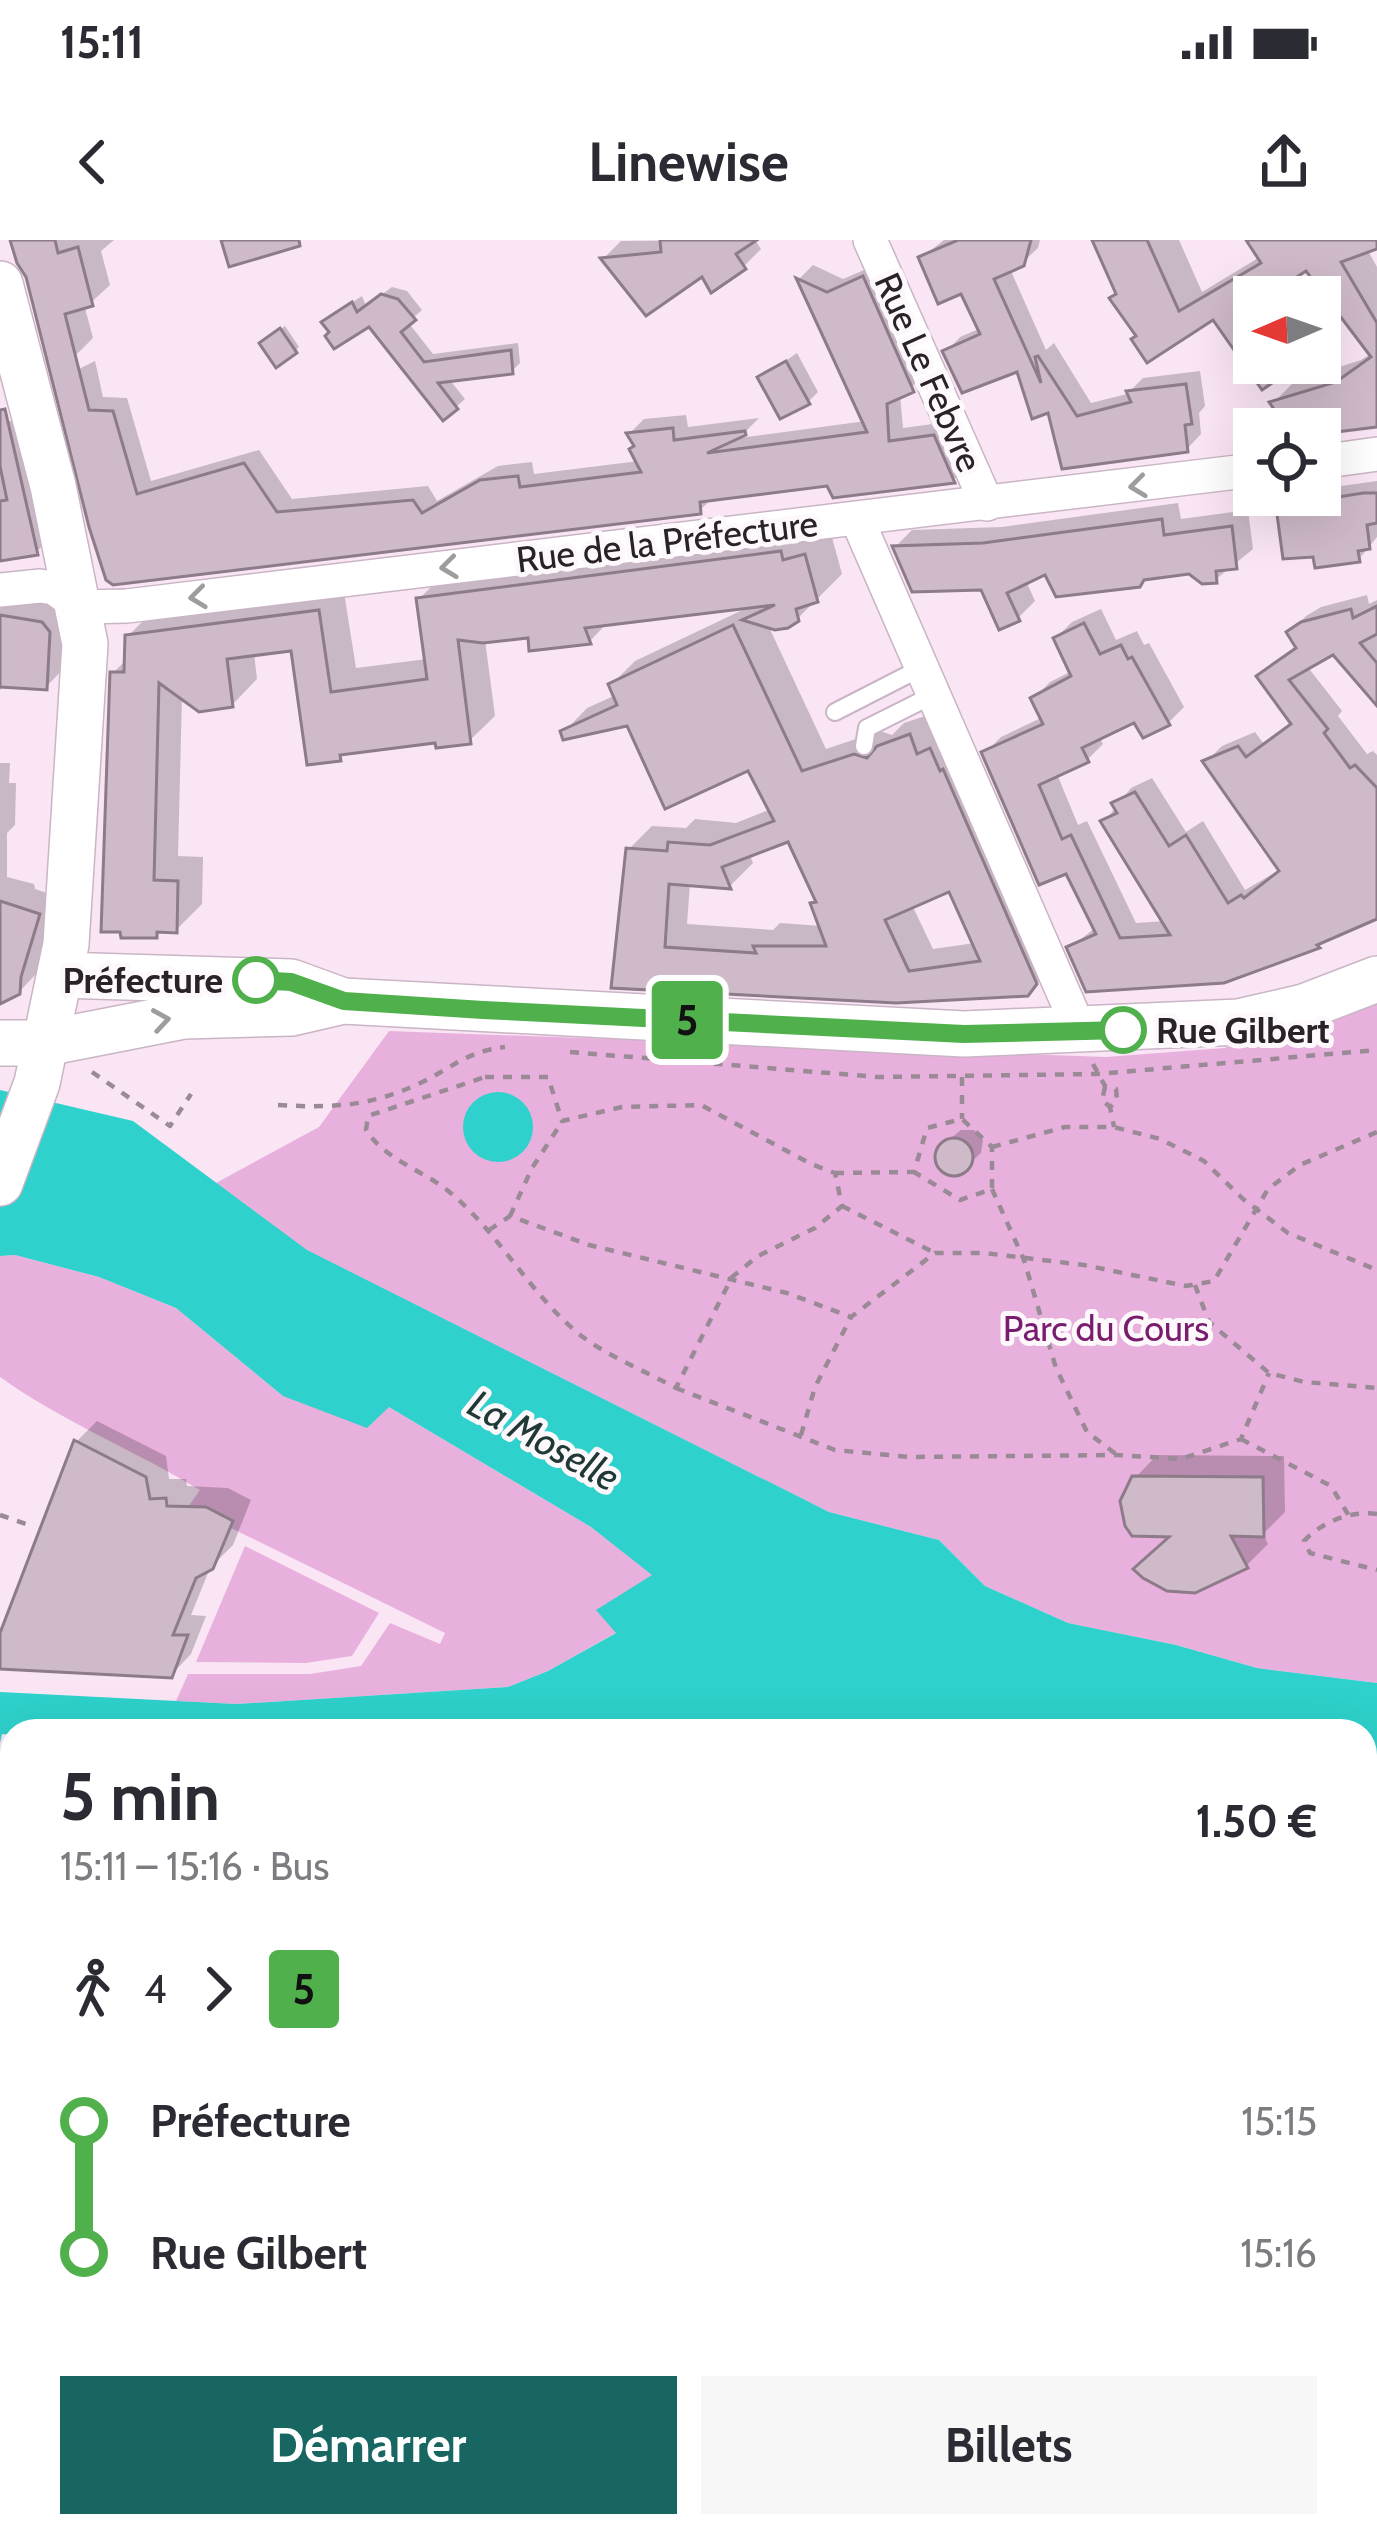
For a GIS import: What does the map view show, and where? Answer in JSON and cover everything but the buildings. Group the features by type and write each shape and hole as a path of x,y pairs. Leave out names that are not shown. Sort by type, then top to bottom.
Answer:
{"street":[{"name":"Rue Le Febvre","path":"871,240 986,504"},
{"path":"0,285 38,385 59,466 85,644 63,960 40,1070 0,1183"},
{"path":"1341,459 1377,454"},
{"name":"Rue de la Préfecture","path":"80,607 1233,473"},
{"path":"857,519 1080,1031"},
{"path":"0,590 54,588 80,607"},
{"path":"63,960 291,982 344,1001"},
{"path":"40,1070 184,1016 292,1013 344,1001 941,1033 1080,1031 1239,1022 1304,1007 1377,979"},
{"path":"0,1043 40,1070"}],"lane":[{"path":"835,712 927,681"},
{"path":"864,746 868,728 927,681"}],"path":[{"path":"278,1105 341,1108 361,1103 421,1083 477,1051 507,1047"},
{"path":"550,1050 878,1076 1096,1074 1377,1050"},
{"path":"40,1070 82,1065 170,1126 191,1094"},
{"path":"1096,1074 1106,1086 1102,1100 1110,1106 1114,1127"},
{"path":"962,1076 962,1119 992,1148 992,1189 1024,1260 1056,1368 1087,1432 1117,1455"},
{"path":"368,1116 485,1077 548,1077 562,1121"},
{"path":"361,1103 368,1116 366,1130 377,1147 446,1190 489,1230 526,1280 580,1335 676,1388 835,1450 910,1457 1181,1459 1240,1439 1331,1486 1349,1516"},
{"path":"489,1230 510,1216 532,1168 562,1121 622,1107 701,1105 835,1173 914,1172 960,1200 992,1189"},
{"path":"914,1172 927,1129 962,1119"},
{"path":"992,1148 1065,1127 1114,1127 1160,1139 1204,1161 1256,1210 1288,1232 1377,1270"},
{"path":"842,1206 935,1253 984,1253 1084,1265 1196,1285 1214,1281 1224,1269 1268,1189 1300,1165 1377,1132"},
{"path":"835,1173 842,1206"},
{"path":"676,1388 732,1277 758,1256 815,1228 842,1206"},
{"path":"510,1216 589,1245 732,1277 851,1317"},
{"path":"801,1435 815,1387 851,1317 935,1253"},
{"path":"1196,1285 1209,1322 1269,1373 1304,1382 1377,1388"},
{"path":"1240,1439 1269,1373"},
{"path":"1377,1514 1362,1512 1318,1527 1304,1541 1310,1553 1377,1570"},
{"path":"0,1515 26,1524"}],"green space":[{"name":"Parc du Cours","path":"1377,1002 1377,1683 1257,1668 1176,1645 1068,1623 985,1586 939,1540 829,1512 306,1250 216,1183 319,1127 389,1031 1106,1057 1224,1048"},
{"path":"15,1255 99,1277 176,1308 283,1396 389,1407 591,1527 653,1575 597,1610 617,1632 548,1671 508,1687 236,1704 176,1701 188,1674 310,1674 361,1666 390,1623 440,1644 445,1633 188,1507 200,1490 0,1377 0,1256"},
{"path":"245,1546 379,1613 352,1656 306,1663 196,1662"}],"water":[{"name":"La Moselle","path":"0,1090 133,1121 307,1250 829,1512 939,1540 985,1586 1068,1623 1176,1645 1257,1668 1377,1683 1377,1719 0,1719 0,1692 236,1704 508,1687 616,1633 596,1610 652,1575 591,1527 389,1407 367,1428 283,1396 176,1308 99,1277 15,1255 0,1256"},
{"path":"498,1092 523,1102 533,1127 523,1152 498,1162 473,1152 463,1127 473,1102"}],"bus line":[{"name":"5","path":"256,980 291,982 344,1001 483,1010 964,1034 1123,1030"}],"place":[{"name":"Préfecture","path":"256,980"},
{"name":"Rue Gilbert","path":"1123,1030"}]}
